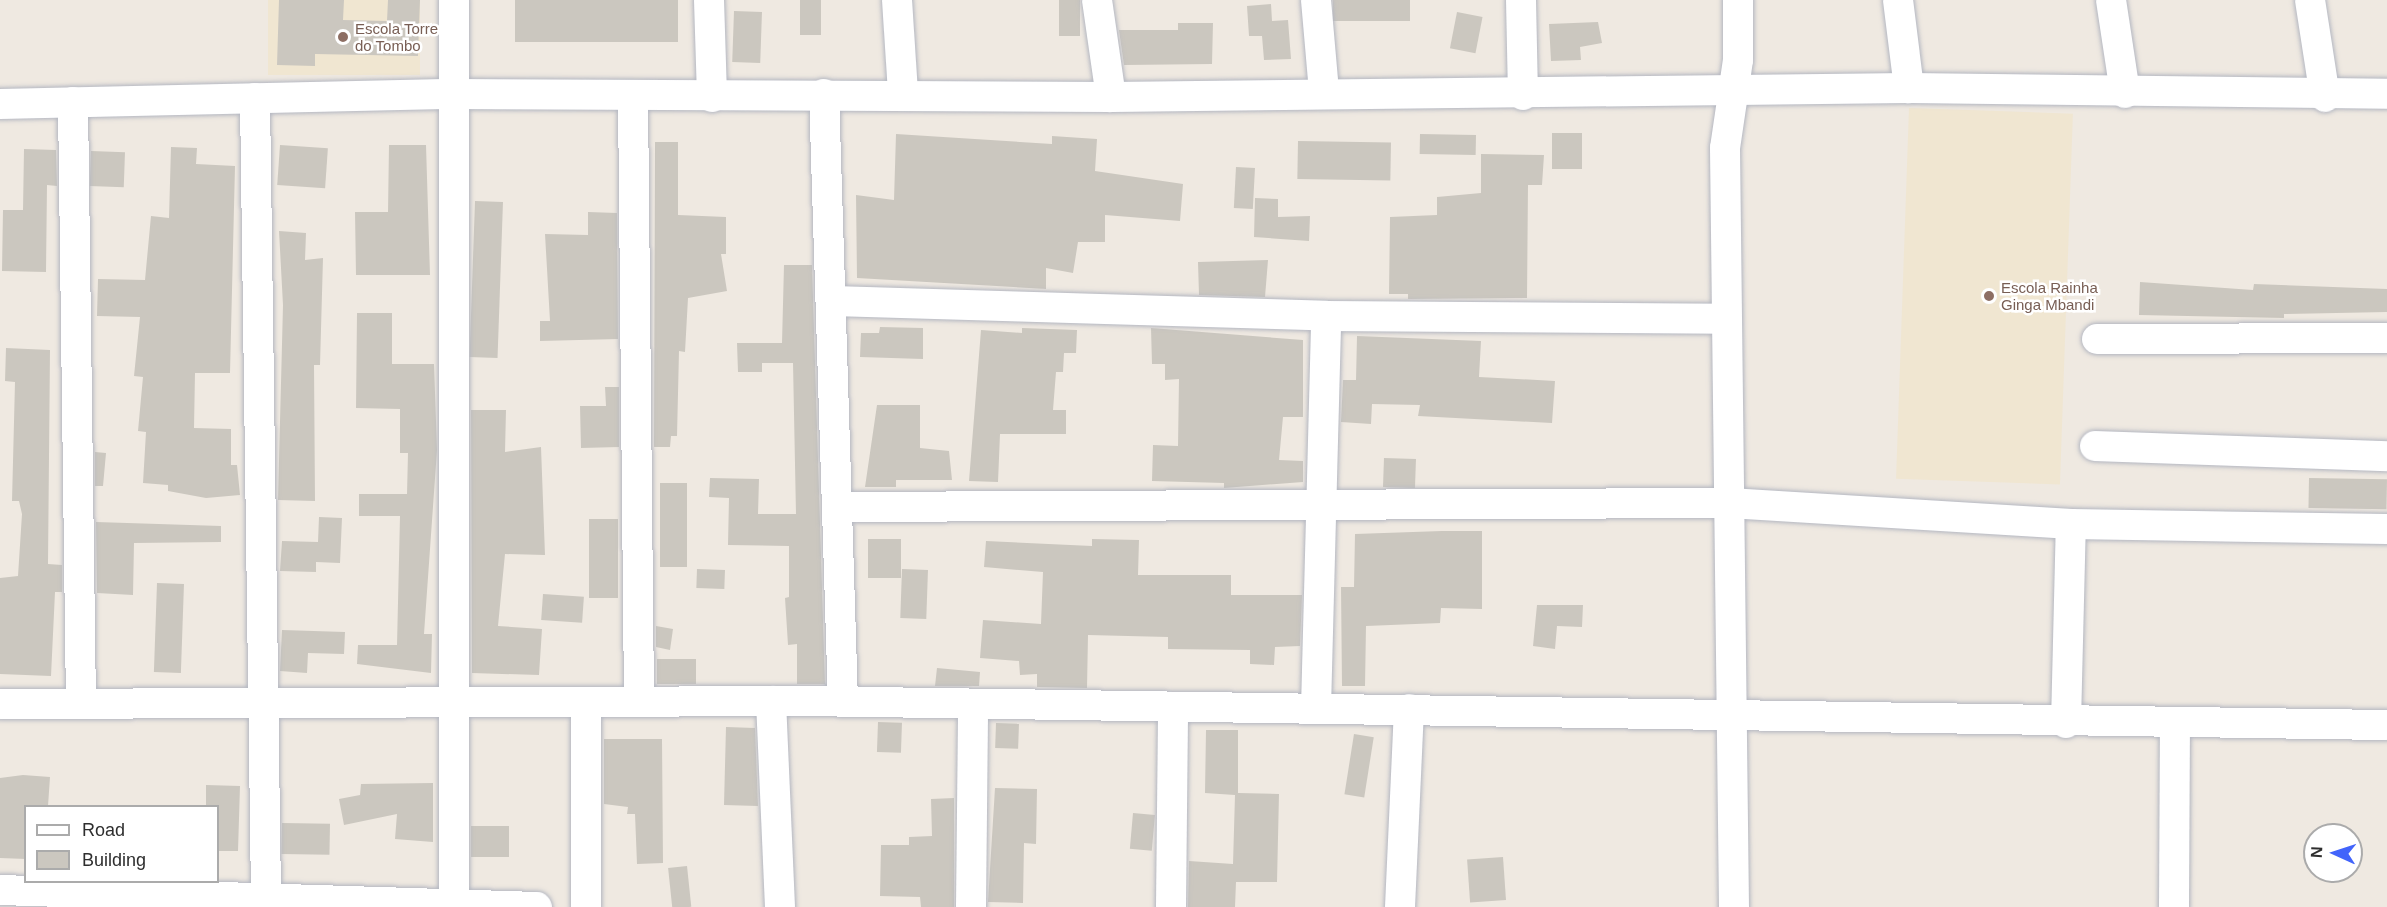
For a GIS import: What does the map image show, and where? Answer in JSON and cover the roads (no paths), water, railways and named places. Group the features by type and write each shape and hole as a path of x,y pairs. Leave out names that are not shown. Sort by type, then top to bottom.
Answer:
{"street":[{"path":"454,0 456,94 454,900"},
{"path":"709,0 712,97"},
{"path":"897,0 903,94"},
{"path":"1097,0 1111,97"},
{"path":"1316,0 1324,92"},
{"path":"1521,0 1523,95"},
{"path":"1734,907 1725,319 1725,148 1732,92 1738,0"},
{"path":"1898,0 1909,88"},
{"path":"2111,0 2125,93"},
{"path":"2310,0 2325,97"},
{"path":"0,104 456,94 712,97 824,93 1111,97 1324,92 1523,95 1909,88 2325,97 2387,94"},
{"path":"824,93 833,301 843,702"},
{"path":"633,96 639,701"},
{"path":"255,98 266,897"},
{"path":"73,102 81,702"},
{"path":"833,301 1326,316 1725,319"},
{"path":"1316,708 1326,316"},
{"path":"2097,339 2387,338"},
{"path":"2094,446 2387,456"},
{"path":"838,507 1729,503 2071,524 2387,529"},
{"path":"2066,723 2071,524"},
{"path":"771,701 780,907"},
{"path":"0,704 771,701 1409,709 2175,725 2387,725"},
{"path":"586,702 586,907"},
{"path":"970,907 973,705"},
{"path":"1171,907 1173,707"},
{"path":"1400,907 1409,709"},
{"path":"2174,907 2175,725"},
{"path":"0,890 454,900 537,907"}],"place":[{"name":"Escola Torre do Tombo","path":"343,37"},
{"name":"Escola Rainha Ginga Mbandi","path":"1989,296"}]}
